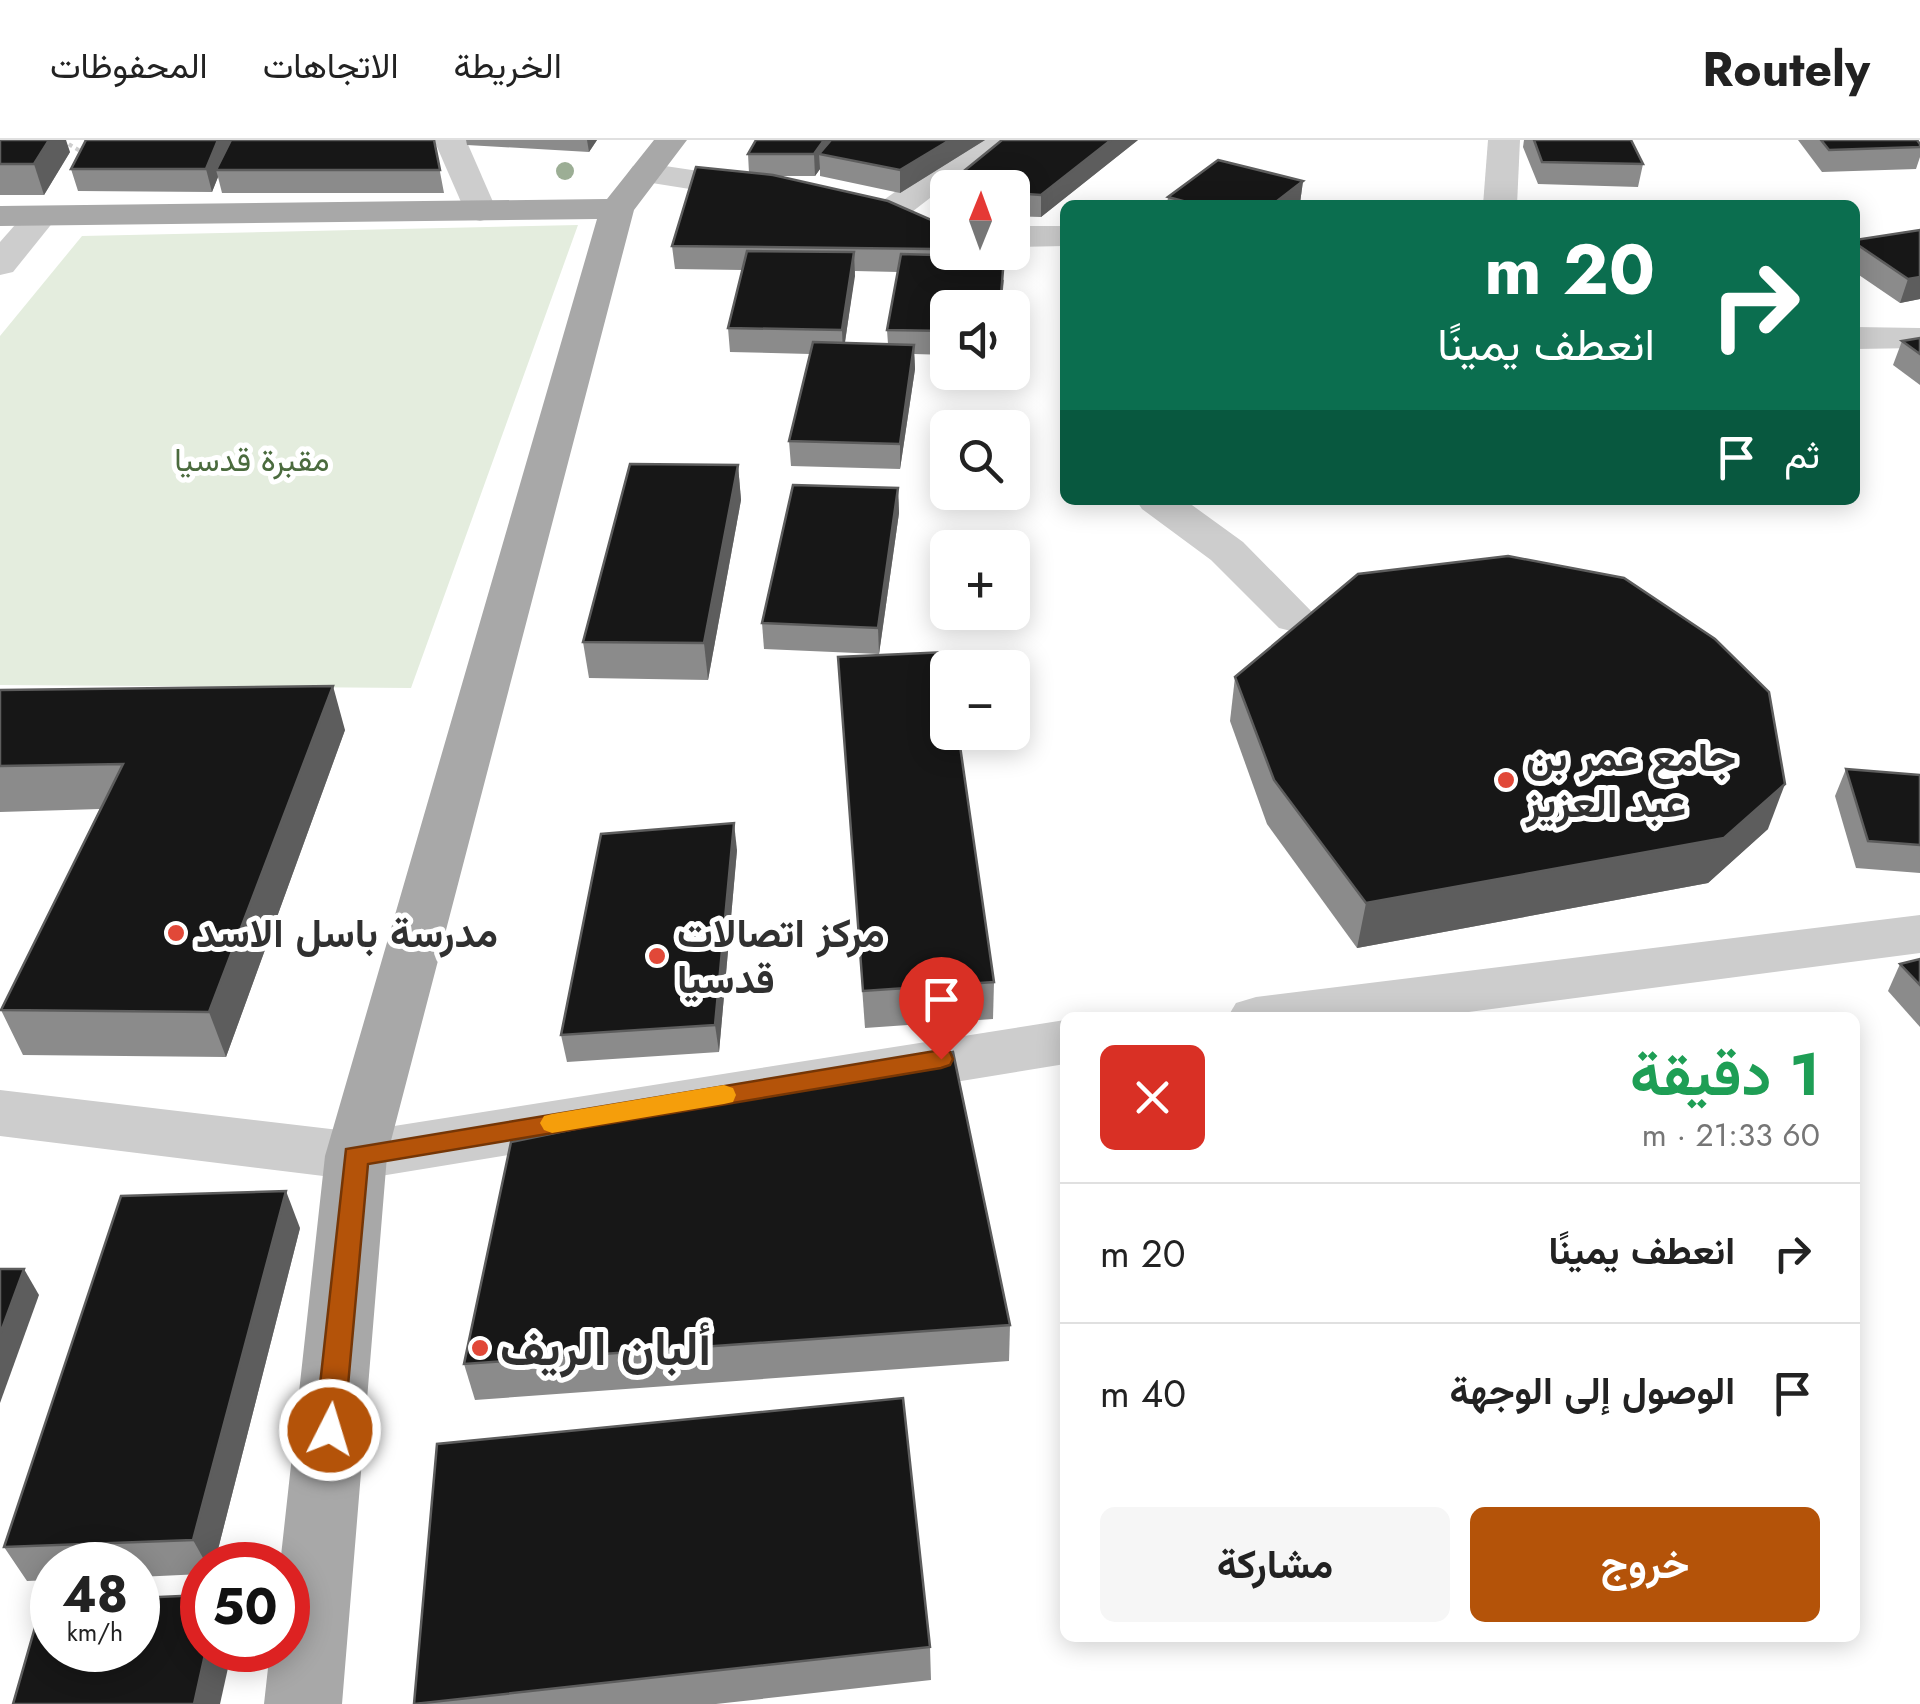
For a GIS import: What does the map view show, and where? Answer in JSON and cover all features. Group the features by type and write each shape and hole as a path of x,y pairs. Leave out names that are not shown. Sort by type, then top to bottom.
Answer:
{"main road":[{"path":"304,1704 356,1156 631,191 671,140"},
{"path":"0,216 480,211 631,191"}],"street":[{"path":"450,140 480,211"},
{"path":"884,216 990,140"},
{"path":"1500,200 1504,140"},
{"path":"631,191 804,196"},
{"path":"838,204 930,232"},
{"path":"0,264 40,216"},
{"path":"1030,236 1060,236"},
{"path":"1860,338 1916,338"},
{"path":"1165,505 1227,551 1295,618"},
{"path":"1303,1012 1920,934"},
{"path":"0,1113 356,1156 1060,1043"}],"green space":[{"name":"مقبرة قدسيا","path":"578,225 411,688 0,685 0,336 82,236"}],"building":[{"path":"0,140 49,140 34,164 0,164"},
{"path":"86,140 218,140 206,169 71,169"},
{"path":"231,140 434,140 440,170 216,170"},
{"path":"756,140 824,140 814,154 748,154"},
{"path":"831,140 950,140 900,170 819,154"},
{"path":"1002,140 1111,140 1041,195 1030,194 1030,170 965,170"},
{"path":"1534,140 1631,140 1643,164 1542,162"},
{"path":"1821,140 1917,140 1920,147 1829,150"},
{"path":"1218,160 1303,181 1278,200 1168,197"},
{"path":"696,167 773,175 888,201 930,219 930,249 672,246"},
{"path":"1920,230 1920,277 1908,279 1860,246 1860,239"},
{"path":"747,251 854,252 842,330 728,328"},
{"path":"901,254 930,255 930,270 1003,270 1001,290 930,290 930,331 887,330"},
{"path":"1920,338 1920,354 1902,341"},
{"path":"813,342 914,345 900,444 789,441"},
{"path":"630,464 738,465 704,643 583,642"},
{"path":"793,485 898,488 878,628 762,623"},
{"name":"جامع عمر بن عبد العزيز","path":"1508,556 1624,578 1715,639 1769,692 1785,784 1724,838 1366,903 1274,780 1235,677 1358,574"},
{"path":"930,653 930,750 961,750 994,982 863,991 838,657"},
{"name":"مدرسة باسل الاسد","path":"333,686 209,1012 1,1010 123,764 0,766 0,690"},
{"path":"1846,769 1920,775 1920,845 1868,841"},
{"name":"مركز اتصالات قدسيا","path":"734,823 715,1025 561,1035 601,834"},
{"path":"1920,959 1920,985 1900,964"},
{"path":"953,1052 1010,1325 464,1364 511,1142"},
{"path":"286,1191 193,1540 30,1542 30,1546 4,1547 121,1196"},
{"path":"0,1269 24,1269 0,1334"},
{"path":"903,1398 930,1647 414,1704 437,1444"},
{"path":"180,1596 180,1672 201,1672 194,1704 13,1704 30,1645 30,1672 160,1672 160,1597"}],"slow traffic":[{"path":"552,1123 724,1095"}],"place":[{"name":"جامع عمر بن عبد العزيز","path":"1506,780"},
{"name":"مدرسة باسل الاسد","path":"176,933"},
{"name":"مركز اتصالات قدسيا","path":"657,956"},
{"name":"ألبان الريف","path":"480,1348"}],"route":[{"path":"330,1430 356,1156 941,1059"}]}
